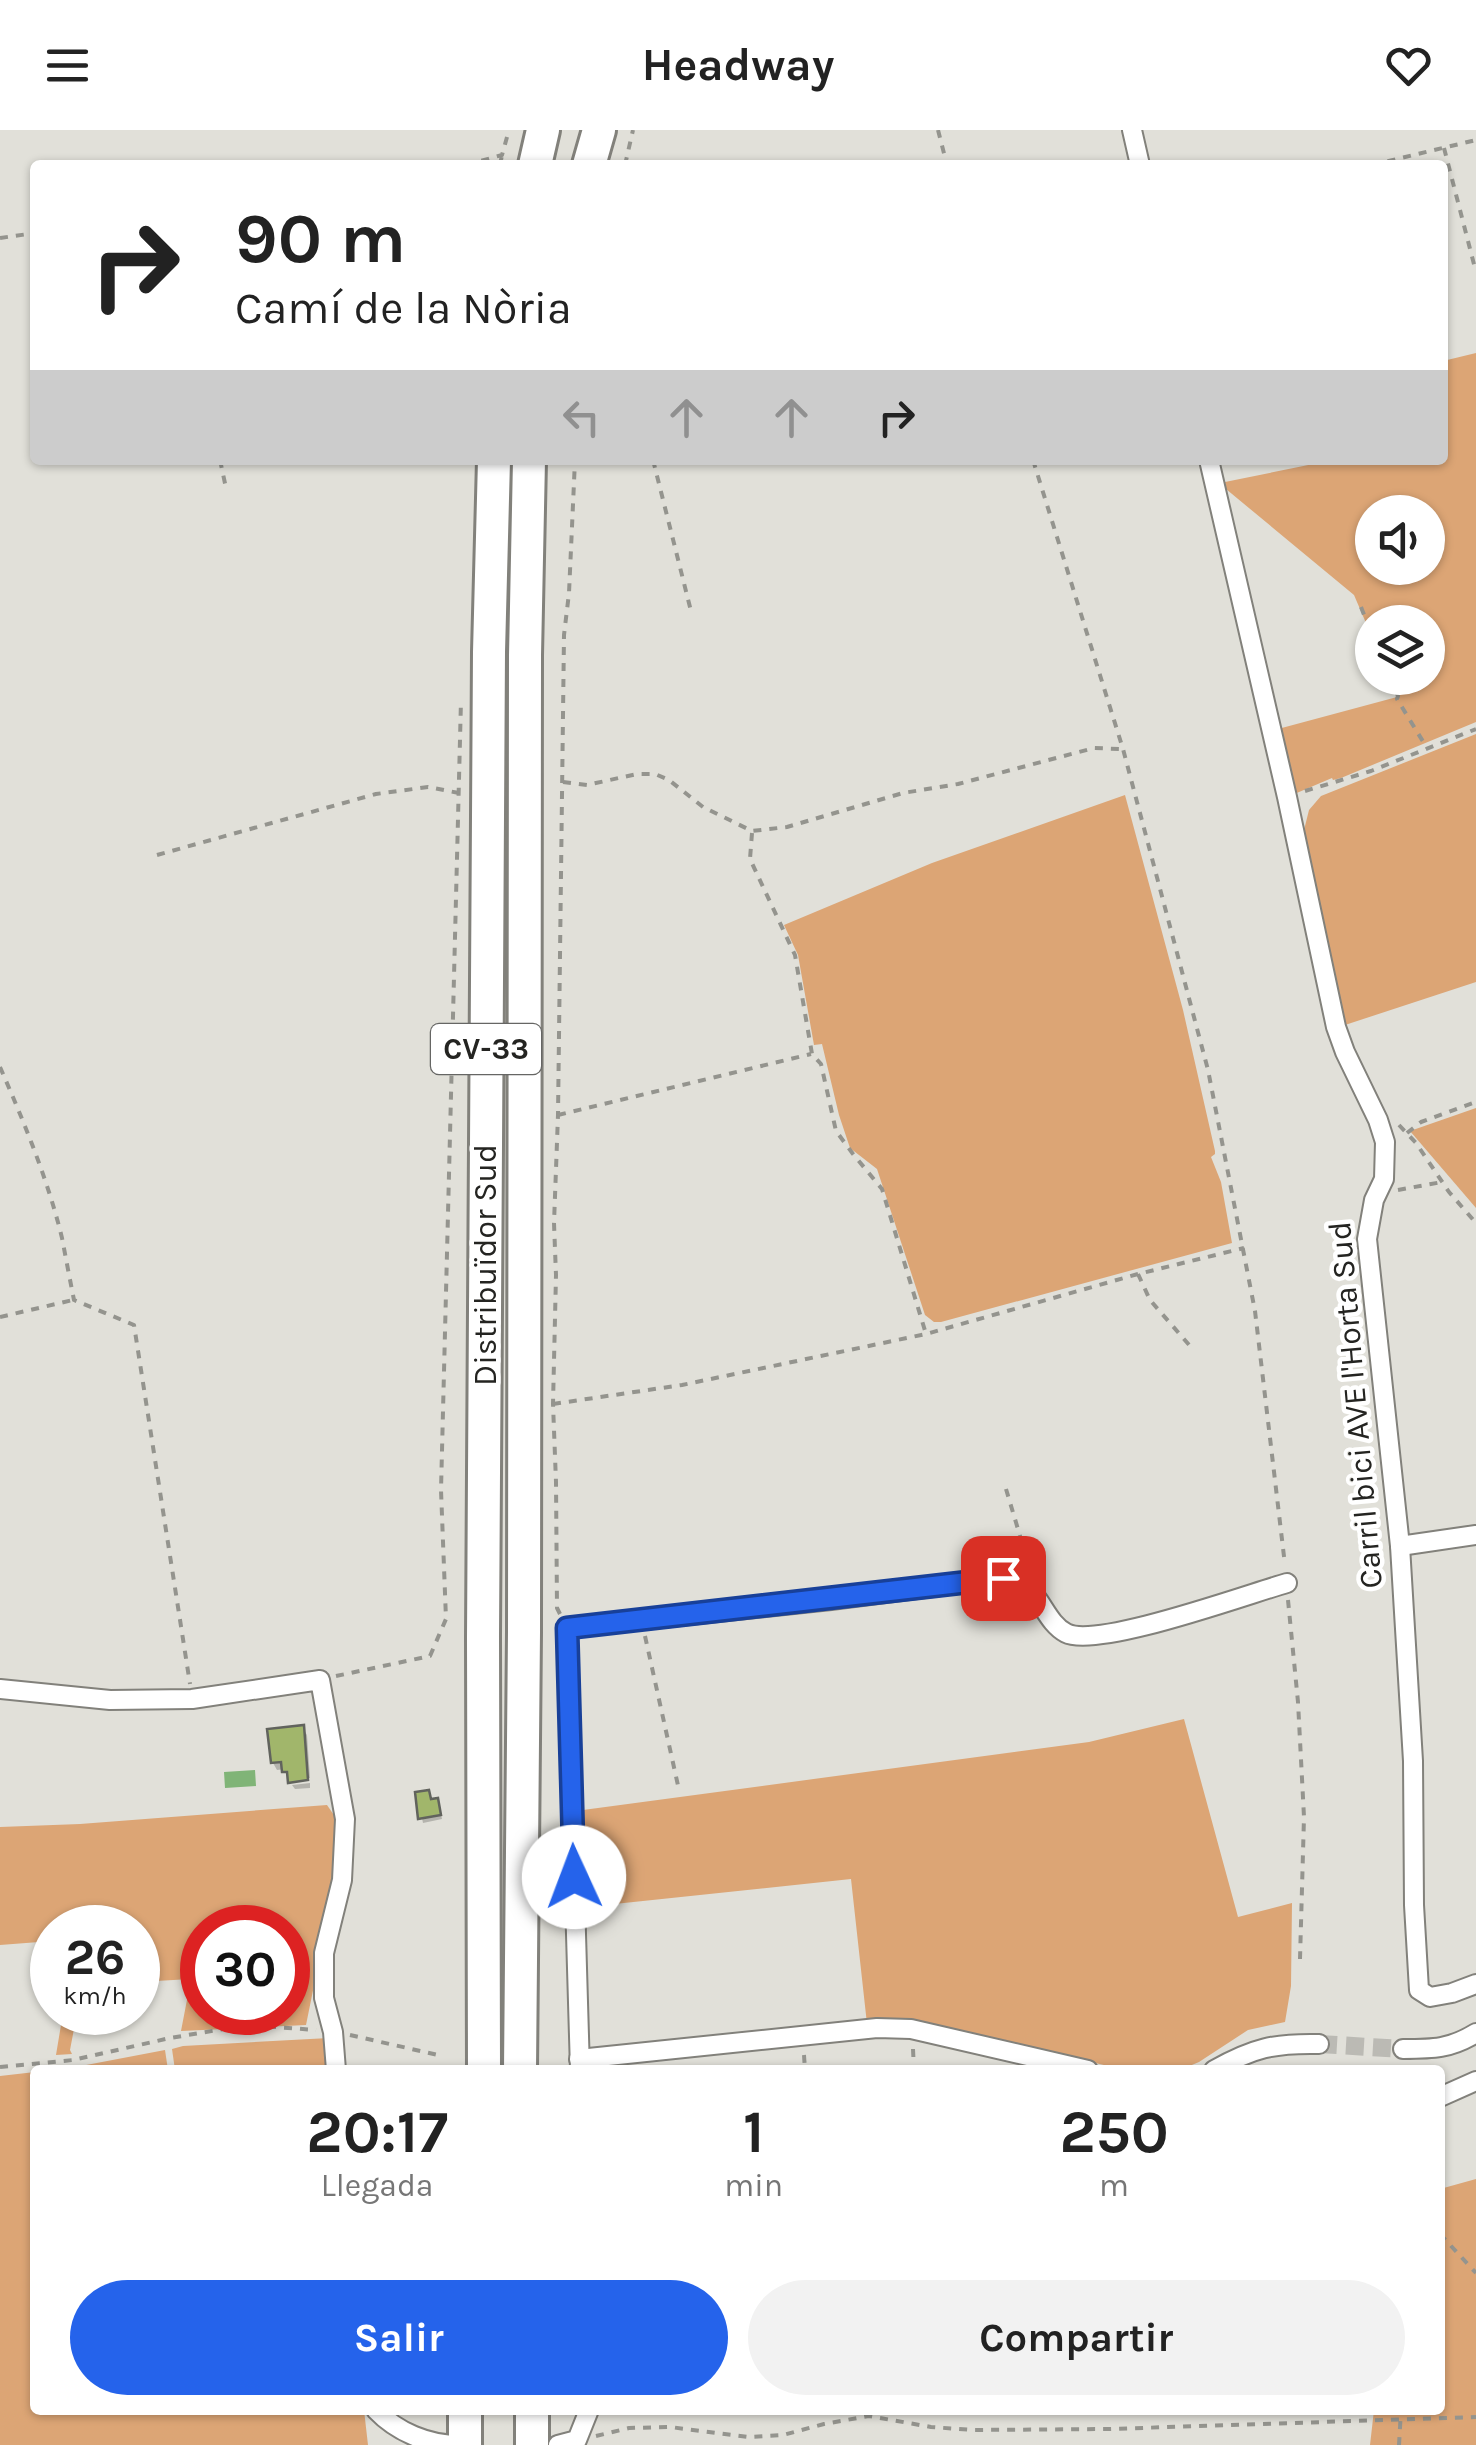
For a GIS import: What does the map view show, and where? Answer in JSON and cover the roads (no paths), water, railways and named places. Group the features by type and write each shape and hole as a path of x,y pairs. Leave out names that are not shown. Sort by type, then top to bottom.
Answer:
{"highway":[{"path":"536,160 543,130"},
{"path":"591,160 599,130"},
{"name":"Distribuïdor Sud","path":"484,2065 488,691 494,465"},
{"name":"Distribuïdor Sud","path":"520,2065 528,465"},
{"path":"462,2445 465,2415"},
{"path":"483,2415 483,2445"},
{"path":"518,2415 518,2445"},
{"path":"532,2415 532,2445"}],"street":[{"path":"1132,130 1139,160"},
{"path":"1210,465 1336,1027 1385,1142 1384,1179 1374,1200 1367,1240 1400,1546 1413,1761 1414,1905 1420,1990 1430,1997 1476,1984"},
{"path":"1400,1546 1476,1535"},
{"path":"1067,2065 912,2029 877,2028 580,2065 567,1628 1003,1578 1025,1585 1051,1620 1068,1635 1088,1636 1152,1624 1287,1582"},
{"path":"0,1689 110,1700 192,1698 320,1680 345,1819 342,1880 324,1953 324,1998 334,2032 336,2065"},
{"path":"1403,2049 1455,2045 1476,2032"},
{"path":"1224,2065 1262,2047 1319,2044"},
{"path":"1445,2095 1476,2081"},
{"path":"382,2415 402,2431 440,2445 462,2445"},
{"path":"558,2445 578,2440 586,2415"}],"tunnel":[{"path":"1319,2044 1403,2049"}]}
